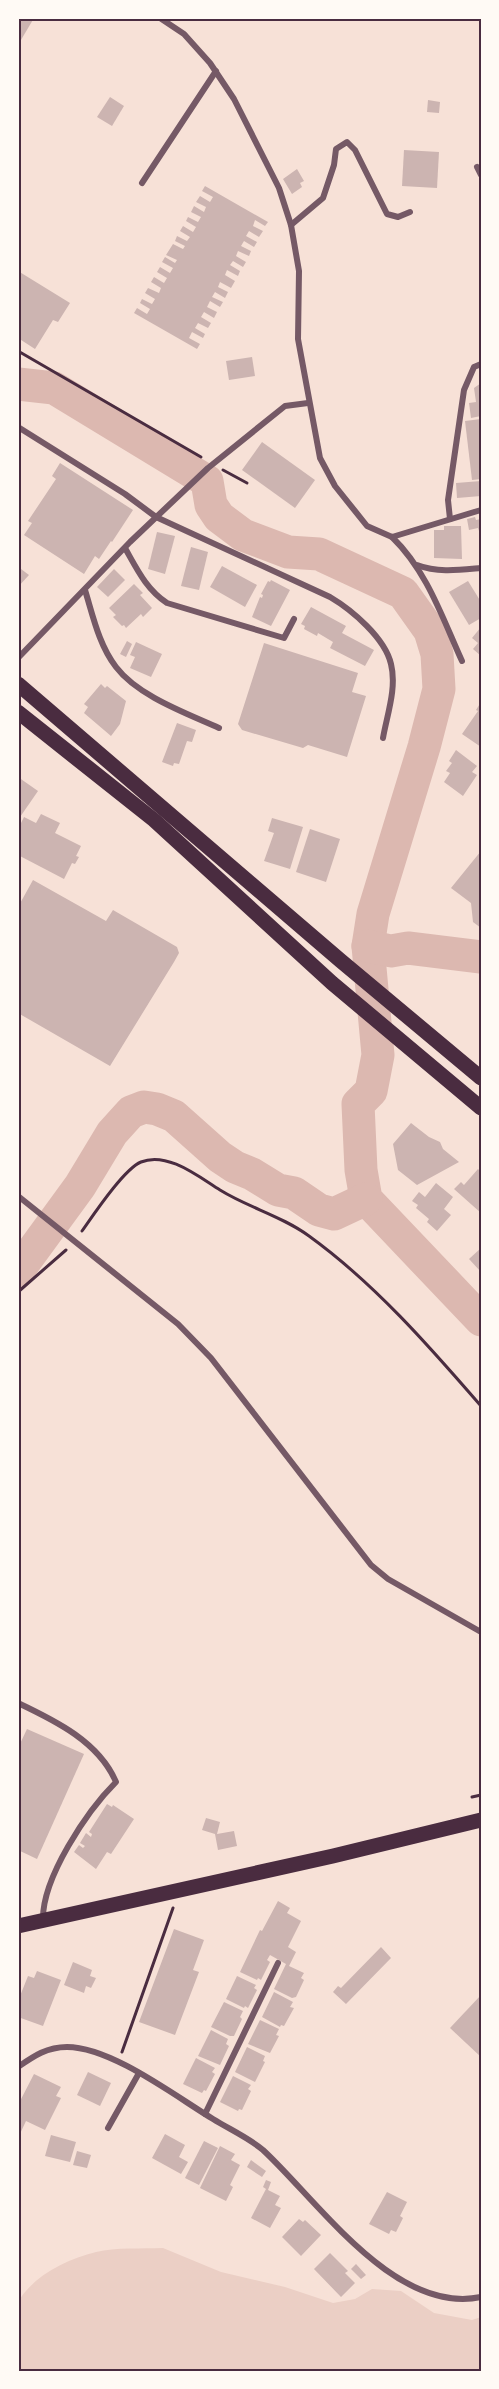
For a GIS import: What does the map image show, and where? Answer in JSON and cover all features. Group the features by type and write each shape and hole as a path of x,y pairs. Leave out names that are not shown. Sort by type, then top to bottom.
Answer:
{"main road":[{"path":"18,684 481,1078"},
{"path":"18,712 154,820 332,983 481,1108"},
{"path":"18,1926 411,1838 481,1820"}],"street":[{"path":"160,18 184,34 216,71 234,99 279,188 291,225 298,271 298,339 308,403 320,458 335,486 367,526 392,537 406,550 425,579 462,661"},
{"path":"142,183 216,71"},
{"path":"291,225 323,198 334,165 336,149 347,142 355,150 387,214 398,218 410,212"},
{"path":"477,167 481,175"},
{"path":"450,519 448,500 464,390 474,367 481,364"},
{"path":"18,658 156,517 210,466 285,406 308,403"},
{"path":"18,427 125,494 156,517 347,607 386,651 391,665 392,687 383,738"},
{"path":"392,537 481,510"},
{"path":"125,548 142,579 156,595 167,603 284,638 294,618"},
{"path":"416,565 428,570 448,571 481,568"},
{"path":"85,590 101,642 116,667 153,697 219,728"},
{"path":"18,1196 113,1270 188,1333 211,1358 371,1565 388,1580 481,1632"},
{"path":"18,1713 20,1704 45,1716 88,1744 109,1766 116,1782 83,1820 47,1889 42,1905 43,1920"},
{"path":"205,2114 278,1963"},
{"path":"18,2067 43,2050 66,2047 88,2049 118,2062 261,2149 369,2257 394,2276 414,2288 442,2297 472,2299 481,2297"},
{"path":"108,2128 139,2073"}],"path":[{"path":"18,351 210,466 248,483"},
{"path":"18,1292 75,1242 130,1168 142,1161 153,1160 184,1168 222,1192 308,1235 369,1285 481,1406"},
{"path":"472,1797 481,1795"},
{"path":"118,2062 173,1907"}],"shaded area":[{"path":"163,2248 221,2272 285,2287 333,2303 355,2299 372,2289 401,2291 434,2313 472,2320 481,2317 481,2371 18,2371 18,2302 42,2276 74,2259 104,2250"}],"building":[{"path":"18,18 34,18 18,45"},
{"path":"110,97 124,106 112,126 97,117"},
{"path":"428,100 440,102 439,113 427,112"},
{"path":"404,150 439,152 437,188 402,186"},
{"path":"297,169 304,181 300,183 302,187 292,194 283,179"},
{"path":"205,186 268,222 265,226 255,220 253,226 263,231 259,237 249,231 246,236 257,242 254,247 244,241 241,246 251,251 249,256 238,251 236,256 246,262 243,267 233,261 230,265 240,271 238,276 227,270 225,275 235,281 231,288 220,282 218,287 228,292 225,298 215,292 212,297 223,302 220,307 210,301 207,307 217,312 214,318 204,312 201,317 211,323 208,328 198,323 195,328 205,334 203,338 192,332 189,338 200,344 197,349 134,313 137,308 147,314 150,309 140,303 142,299 152,304 155,299 145,293 148,288 159,293 161,288 151,282 154,277 164,283 167,278 157,272 160,267 170,273 173,268 162,262 165,257 175,263 177,260 166,255 173,244 183,249 185,246 175,241 177,236 187,241 190,237 180,231 183,226 193,232 196,227 186,221 188,217 198,222 201,217 191,212 194,206 204,212 206,207 196,202 200,196 210,202 213,197 202,191"},
{"path":"18,271 70,303 58,322 53,320 35,349 18,338"},
{"path":"252,357 255,376 229,380 226,361"},
{"path":"481,383 481,416 471,418 469,403 476,402 474,388"},
{"path":"481,419 481,479 472,480 465,421"},
{"path":"262,442 315,480 295,508 242,470"},
{"path":"60,463 133,510 99,559 95,556 84,574 24,535 32,523 28,521 56,479 52,476"},
{"path":"481,481 481,496 457,498 456,483"},
{"path":"475,517 476,520 481,519 481,537 478,528 469,530 467,519"},
{"path":"444,526 461,526 462,559 434,558 434,530 444,530"},
{"path":"157,532 175,536 165,574 148,569"},
{"path":"191,547 208,552 199,590 181,586"},
{"path":"222,566 257,585 245,607 210,587"},
{"path":"21,569 29,575 18,587 18,572"},
{"path":"114,569 125,580 108,597 97,587"},
{"path":"271,580 290,590 271,626 252,617 260,597 262,598 261,594 268,581"},
{"path":"468,581 481,602 481,618 469,625 449,592"},
{"path":"134,584 152,608 143,617 141,614 126,628 113,617 116,615 109,608"},
{"path":"311,607 346,626 342,633 374,650 365,666 330,648 333,642 318,633 317,636 304,629 305,626 301,624"},
{"path":"481,627 481,656 473,649 478,643 472,638"},
{"path":"127,641 132,644 126,657 120,654"},
{"path":"136,642 162,654 151,677 130,668 135,657 130,655"},
{"path":"264,643 358,673 352,692 366,696 347,757 308,745 303,748 242,730 238,724"},
{"path":"101,684 126,701 120,724 111,736 84,713 88,707 84,704"},
{"path":"481,702 481,747 462,734 478,711 476,710"},
{"path":"177,723 196,730 192,742 187,741 179,764 174,763 173,766 162,762"},
{"path":"456,750 477,766 472,772 477,775 463,796 444,782 450,773 446,771 452,763 449,761"},
{"path":"18,777 38,791 18,820"},
{"path":"41,814 60,823 55,833 81,846 76,856 79,857 75,864 72,863 64,879 18,855 18,829 24,817 36,823"},
{"path":"272,818 303,827 290,869 264,861 274,833 268,831"},
{"path":"310,829 340,839 326,882 296,872"},
{"path":"481,851 481,928 473,922 471,903 451,888"},
{"path":"33,880 106,921 113,910 177,947 179,953 174,962 110,1066 18,1013 18,907"},
{"path":"411,1123 429,1137 440,1142 443,1149 459,1162 417,1185 398,1170 393,1144"},
{"path":"478,1169 481,1172 481,1213 454,1189 461,1182 464,1185"},
{"path":"436,1183 453,1197 444,1209 451,1215 437,1231 427,1222 429,1219 416,1208 418,1205 412,1201 419,1192 425,1197"},
{"path":"481,1248 481,1272 469,1259"},
{"path":"27,1729 84,1754 37,1859 18,1850 18,1748"},
{"path":"107,1804 112,1807 113,1805 134,1819 111,1854 107,1852 96,1869 74,1852 79,1845 83,1848 85,1846 80,1843 86,1833 91,1837 92,1834 89,1832"},
{"path":"206,1818 220,1822 217,1834 234,1831 237,1846 218,1850 215,1834 202,1830"},
{"path":"278,1901 290,1908 287,1913 301,1921 288,1947 296,1952 289,1966 304,1973 301,1978 304,1980 296,1997 292,1998 274,1989 286,1964 270,1955 267,1960 270,1962 261,1980 240,1972 260,1930 262,1931"},
{"path":"174,1929 204,1940 193,1970 199,1972 175,2035 139,2022"},
{"path":"381,1947 391,1958 346,2004 333,1992 338,1986 341,1988"},
{"path":"73,1962 92,1970 90,1976 96,1978 91,1988 86,1986 84,1993 64,1985"},
{"path":"37,1971 61,1980 43,2026 18,2017 18,2001 28,1976 34,1978"},
{"path":"237,1976 256,1985 254,1988 257,1990 248,2008 226,1999"},
{"path":"274,1992 293,2002 290,2007 294,2008 284,2026 280,2027 262,2017"},
{"path":"481,1995 481,2057 450,2028"},
{"path":"224,2002 243,2011 234,2036 211,2027"},
{"path":"260,2020 279,2029 276,2035 279,2036 270,2053 248,2044"},
{"path":"211,2030 228,2039 226,2044 229,2046 220,2065 198,2056"},
{"path":"247,2047 265,2056 263,2061 265,2062 255,2082 235,2072"},
{"path":"196,2058 215,2068 212,2072 215,2074 206,2091 202,2093 183,2084"},
{"path":"88,2072 111,2083 100,2106 77,2095"},
{"path":"34,2074 61,2087 56,2096 61,2098 45,2130 26,2121 18,2138 18,2105"},
{"path":"233,2076 251,2085 248,2089 251,2091 242,2110 238,2111 220,2102"},
{"path":"165,2134 185,2145 179,2157 188,2162 181,2174 152,2158"},
{"path":"51,2135 76,2142 70,2162 45,2156"},
{"path":"204,2141 218,2148 199,2185 185,2178"},
{"path":"220,2146 235,2154 231,2160 240,2165 230,2185 233,2187 226,2201 200,2188"},
{"path":"77,2151 91,2155 87,2168 73,2165"},
{"path":"251,2160 266,2171 262,2177 247,2167"},
{"path":"266,2180 271,2182 268,2190 280,2196 275,2205 281,2208 270,2228 251,2218 266,2189 263,2187"},
{"path":"387,2192 407,2202 396,2232 391,2230 389,2234 369,2224"},
{"path":"299,2219 303,2222 305,2220 321,2235 301,2256 282,2237"},
{"path":"330,2253 348,2271 345,2273 355,2283 341,2297 314,2269"},
{"path":"356,2264 366,2275 361,2279 351,2269"}],"waterway":[{"path":"18,384 54,388 207,481 211,505 219,517 243,535 288,552 319,554 403,593 430,631 437,654 439,689 424,747 373,914 368,946 378,1055 371,1091 358,1104 361,1170 366,1199 481,1320"},
{"path":"368,946 391,951 408,948 481,957"},
{"path":"18,1271 80,1186 112,1133 131,1112 144,1107 157,1109 174,1116 220,1157 235,1167 252,1174 278,1190 294,1193 319,1210 334,1214 366,1199"}]}
